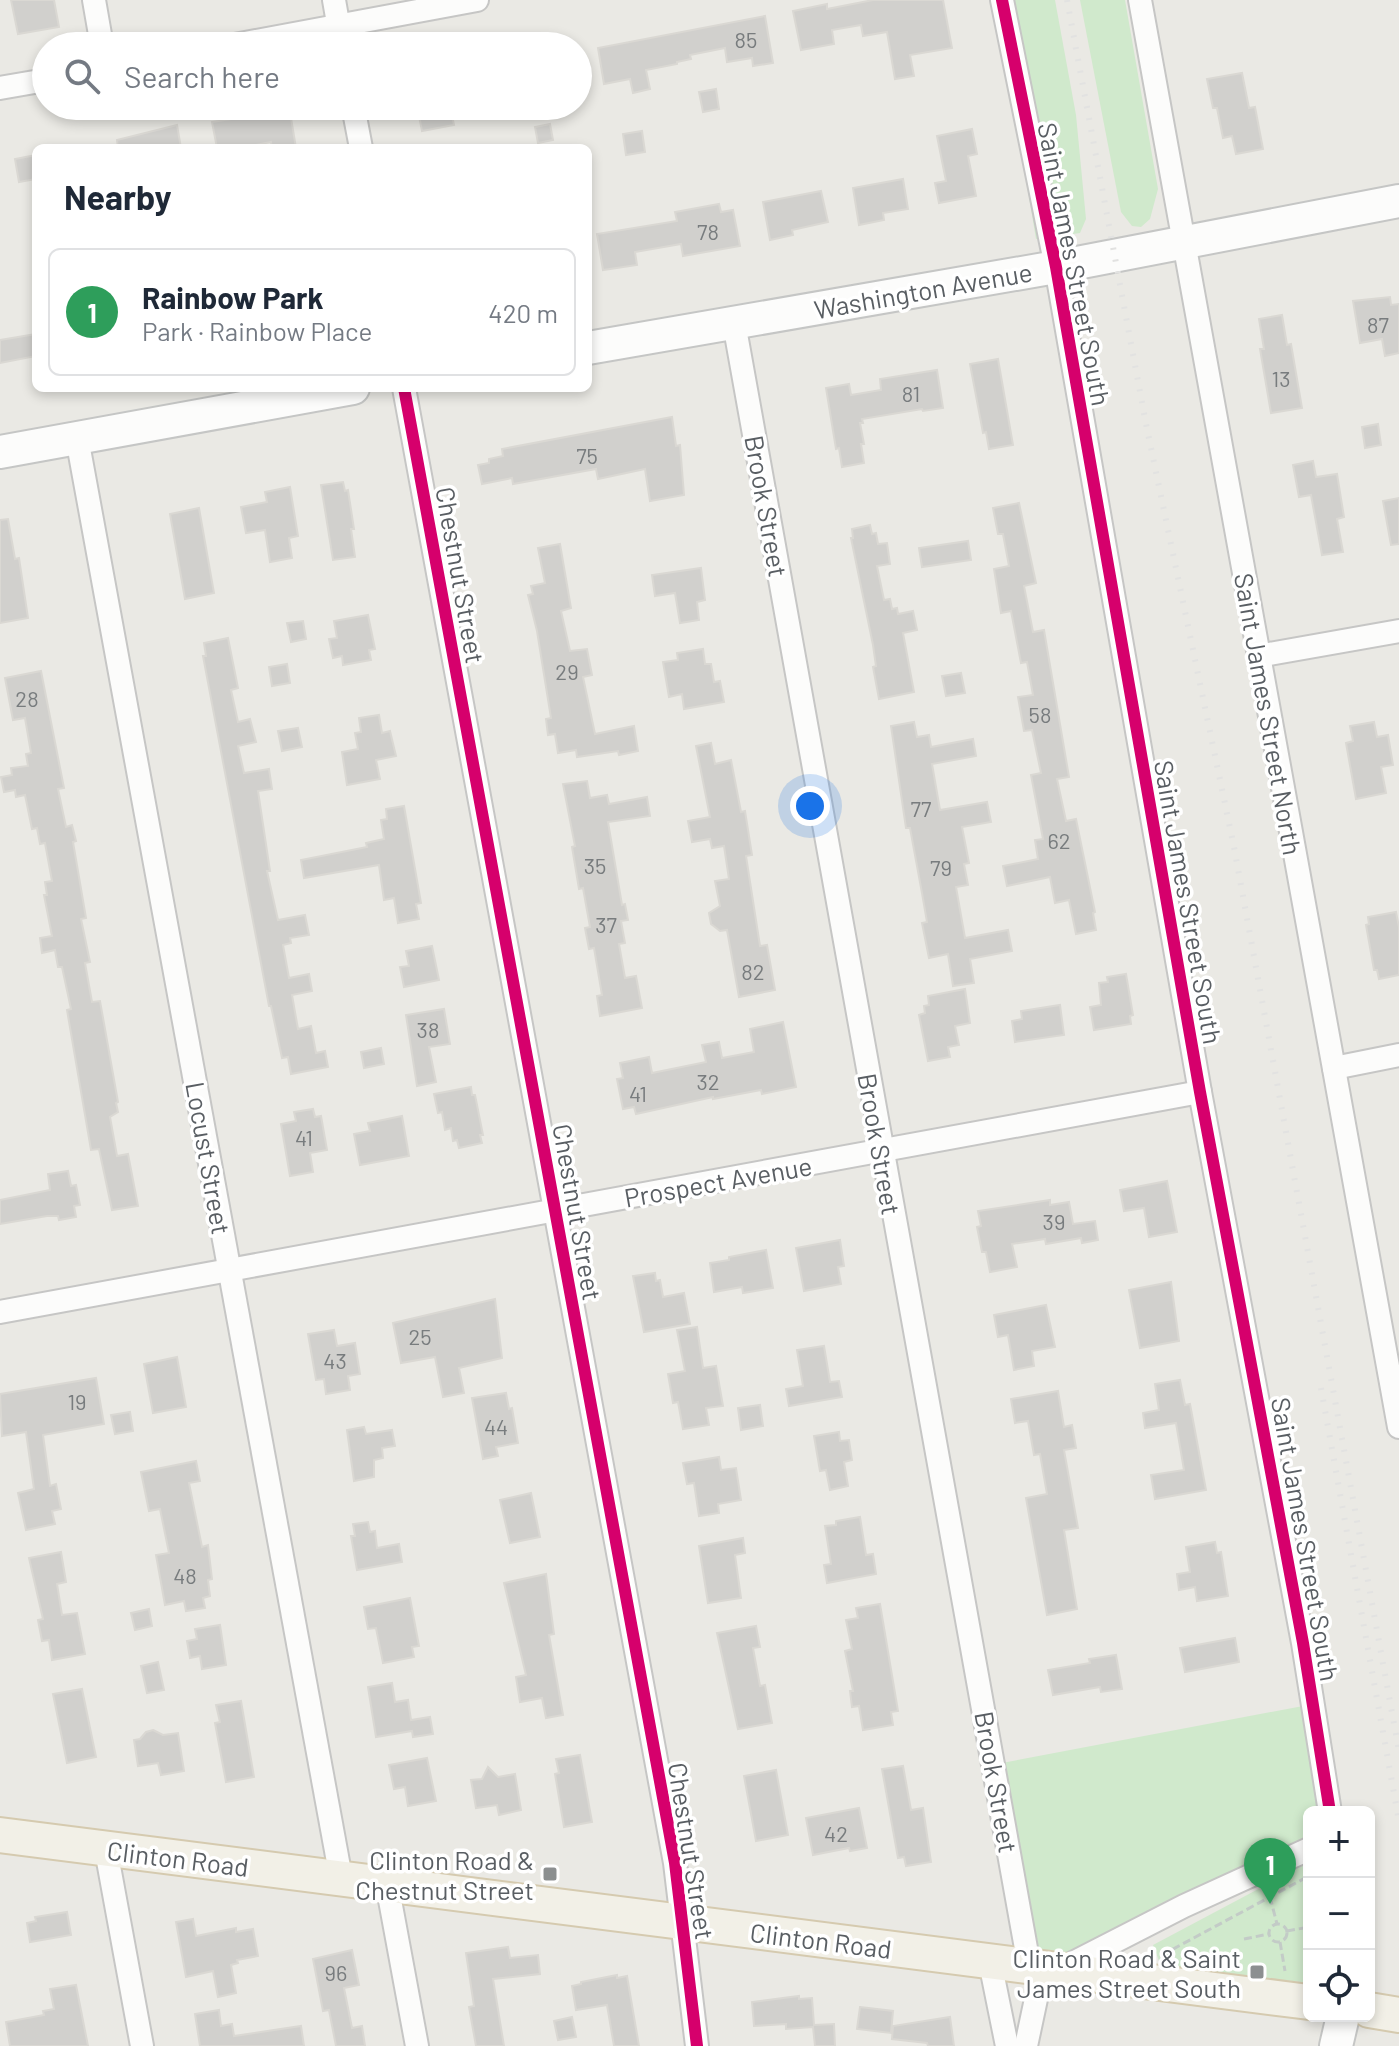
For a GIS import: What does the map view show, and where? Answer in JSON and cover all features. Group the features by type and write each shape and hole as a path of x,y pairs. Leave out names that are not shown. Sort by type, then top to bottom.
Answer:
{"main road":[{"name":"Washington Avenue","path":"592,347 1056,267 1399,201"},
{"path":"0,452 331,392"},
{"name":"Clinton Road","path":"0,1835 1303,2001"},
{"path":"1375,2011 1399,2015"},
{"path":"1336,2046 1342,2022"}],"street":[{"path":"94,0 100,32"},
{"path":"334,0 339,32"},
{"path":"355,32 477,0"},
{"name":"Saint James Street South","path":"1002,0 1056,267 1200,1092 1303,1643 1329,1806"},
{"name":"Saint James Street North","path":"1140,0 1399,1427"},
{"path":"0,88 32,82"},
{"path":"356,120 360,144"},
{"name":"Brook Street","path":"734,323 881,1151 1045,1967 1026,2046"},
{"name":"Chestnut Street","path":"405,392 675,1863 697,2046"},
{"name":"Locust Street","path":"77,438 341,1878"},
{"path":"1258,656 1399,631"},
{"path":"1334,1068 1399,1055"},
{"name":"Prospect Avenue","path":"0,1312 1200,1092"},
{"path":"106,1850 142,2046"},
{"path":"1045,1967 1303,1852"},
{"path":"387,1884 417,2046"},
{"path":"990,1962 1007,2046"}],"path":[{"path":"1162,1955 1305,1878"},
{"path":"1270,1897 1277,1924"},
{"path":"1277,1924 1285,1926 1287,1931 1286,1938 1280,1942 1273,1940 1269,1934 1271,1927 1277,1924"},
{"path":"1287,1931 1303,1928"},
{"path":"1244,1939 1269,1934"},
{"path":"1280,1942 1285,1971"}],"green space":[{"path":"996,0 1055,0 1076,115 1086,219 1080,233 1036,239"},
{"path":"1080,0 1125,0 1158,189 1150,219 1141,227 1132,226 1121,212"},
{"path":"1303,1706 1318,1806 1303,1806 1303,1843 1060,1964 1037,1958 1002,1763"},
{"path":"1303,1865 1303,1982 1161,1966 1153,1945"}],"building":[{"path":"11,0 54,0 59,27 18,34"},
{"path":"873,0 943,0 952,48 910,55 914,76 895,79 887,32 863,36 861,25 832,30 834,44 801,50 793,11 827,4 827,9"},
{"path":"765,16 773,63 753,66 752,58 727,62 725,48 690,55 691,59 677,64 646,70 650,89 633,93 630,79 604,84 598,48"},
{"path":"1242,73 1249,108 1255,107 1263,149 1236,154 1232,136 1223,138 1207,79"},
{"path":"716,89 719,109 703,112 699,92"},
{"path":"291,120 295,144 216,144 212,122"},
{"path":"420,120 453,120 454,125 422,131"},
{"path":"550,124 553,140 538,143 535,127"},
{"path":"177,125 180,144 118,144 117,140"},
{"path":"972,129 977,154 968,156 976,196 939,203 935,183 946,181 937,136"},
{"path":"642,131 645,152 626,155 623,134"},
{"path":"32,156 32,180 19,182 15,159"},
{"path":"903,179 908,209 883,213 884,220 859,225 853,188"},
{"path":"821,191 828,222 792,230 793,235 770,240 763,202"},
{"path":"719,204 721,212 733,210 740,246 683,256 681,244 635,252 637,265 603,270 597,234 677,221 675,212"},
{"path":"1390,297 1391,305 1399,304 1399,353 1385,356 1382,339 1360,343 1353,301"},
{"path":"1282,315 1287,345 1291,344 1302,408 1271,413 1260,349 1264,349 1259,319"},
{"path":"32,335 32,357 0,363 0,340"},
{"path":"998,359 1013,445 989,449 970,364"},
{"path":"937,370 943,408 862,419 864,463 842,467 826,388 849,384 851,395 881,390 880,379"},
{"path":"672,417 676,446 680,445 684,495 650,501 645,469 598,479 596,469 513,484 512,478 482,484 478,465 503,456 502,449"},
{"path":"1378,424 1381,445 1365,448 1362,427"},
{"path":"1313,461 1316,477 1337,474 1344,517 1337,519 1343,552 1322,555 1311,495 1299,497 1293,465"},
{"path":"343,482 345,491 348,490 355,557 333,560 321,485"},
{"path":"290,487 298,536 289,538 292,558 270,562 265,530 246,533 241,507 267,502 265,492"},
{"path":"1399,498 1399,544 1391,545 1383,501"},
{"path":"1019,503 1036,583 1024,586 1033,632 1044,630 1069,777 1057,779 1066,821 1076,819 1095,912 1096,930 1076,934 1069,900 1055,903 1050,877 1007,886 1003,866 1038,859 1035,840 1043,839 1031,775 1041,773 1032,730 1024,731 1018,697 1033,695 1027,662 1021,663 1011,611 1001,613 994,569 1009,566 1003,534 998,534 993,508"},
{"path":"199,508 214,593 185,599 170,514"},
{"path":"8,519 15,559 19,558 28,618 0,623 0,520"},
{"path":"870,525 872,534 876,533 878,544 887,543 890,564 877,566 884,600 890,599 892,609 897,608 898,614 913,611 917,630 903,633 914,692 879,699 873,667 876,666 873,645 851,538 852,529"},
{"path":"968,541 971,560 922,567 919,548"},
{"path":"560,544 571,608 561,611 570,651 587,649 592,675 583,677 595,734 634,726 638,751 577,757 576,750 558,753 555,734 548,735 546,719 551,718 528,595 533,594 531,586 545,583 538,548"},
{"path":"701,568 705,600 697,602 699,620 680,623 675,593 655,596 652,575"},
{"path":"368,615 375,649 369,650 371,660 343,665 342,656 333,658 329,639 337,638 334,621"},
{"path":"303,621 306,639 291,642 287,623"},
{"path":"228,638 238,688 231,690 238,722 250,719 256,742 238,746 244,773 269,769 272,789 258,791 270,871 267,871 278,920 305,915 309,935 290,938 291,943 283,945 289,978 309,974 312,991 292,995 298,1029 311,1026 316,1053 325,1051 328,1067 291,1074 288,1057 282,1058 269,1006 203,656 206,656 204,643"},
{"path":"703,649 705,664 711,664 714,682 720,681 724,702 684,709 682,694 669,697 663,662 678,660 677,653"},
{"path":"287,664 290,683 272,686 269,667"},
{"path":"41,671 64,788 58,789 66,827 72,825 76,841 73,842 86,918 81,919 90,962 85,963 92,1002 100,1001 118,1102 118,1112 110,1117 117,1156 128,1154 138,1206 112,1210 99,1149 91,1150 62,967 58,967 55,950 42,953 40,938 52,936 44,895 47,895 45,882 52,881 45,843 40,844 37,828 32,829 25,795 16,797 15,790 4,792 1,777 12,775 11,768 28,766 26,754 31,753 25,718 13,720 5,678"},
{"path":"961,673 965,693 946,696 942,676"},
{"path":"379,715 382,733 390,731 396,756 376,760 380,779 347,785 342,752 358,749 355,733 361,732 359,718"},
{"path":"914,722 917,737 929,735 931,747 973,739 976,756 932,764 940,810 987,802 991,822 962,827 969,863 964,864 968,885 956,887 965,938 1008,930 1012,951 970,959 974,983 953,986 948,954 929,958 922,923 927,922 910,828 906,828 891,726"},
{"path":"1374,722 1377,737 1388,735 1393,765 1381,767 1386,793 1356,799 1346,743 1353,741 1350,726"},
{"path":"298,728 302,747 282,751 278,731"},
{"path":"711,743 715,764 731,760 741,812 745,811 752,855 746,856 760,946 767,945 775,990 739,997 727,930 720,931 711,924 709,913 720,906 715,881 729,879 724,846 712,848 710,839 692,842 688,821 710,817 696,746"},
{"path":"587,781 590,798 607,795 609,804 647,797 650,816 608,822 622,905 625,904 628,920 621,921 625,943 619,944 625,978 636,976 642,1008 600,1016 597,996 602,995 594,948 589,949 585,928 590,927 583,888 579,889 572,847 575,846 563,784"},
{"path":"404,806 421,903 416,904 419,919 398,923 394,898 384,900 379,865 304,878 301,860 367,847 366,843 384,839 381,820 387,819 386,809"},
{"path":"1396,912 1399,975 1379,979 1377,970 1374,970 1366,925 1369,924 1368,917"},
{"path":"432,946 439,980 404,987 400,967 409,966 406,951"},
{"path":"1126,974 1133,1015 1130,1016 1131,1024 1094,1030 1090,1007 1101,1005 1099,983 1108,982 1107,977"},
{"path":"965,989 970,1023 955,1026 959,1045 948,1047 950,1057 928,1061 919,1015 925,1013 924,1006 929,1005 928,996"},
{"path":"1060,1005 1064,1035 1015,1042 1012,1021 1022,1019 1021,1011"},
{"path":"444,1009 450,1044 429,1047 436,1082 417,1086 406,1015"},
{"path":"783,1022 796,1087 762,1094 761,1090 713,1097 636,1114 634,1107 623,1109 617,1079 623,1078 620,1063 649,1057 652,1073 706,1062 702,1045 719,1042 722,1058 754,1052 750,1029"},
{"path":"381,1048 384,1064 364,1068 361,1052"},
{"path":"471,1087 483,1135 480,1135 482,1143 459,1148 457,1140 453,1141 451,1128 445,1130 434,1094"},
{"path":"313,1109 315,1117 321,1116 327,1150 310,1153 313,1172 290,1176 281,1124 296,1121 294,1112"},
{"path":"402,1116 409,1156 360,1165 354,1134 370,1131 368,1123"},
{"path":"68,1171 71,1186 76,1185 80,1205 74,1206 76,1217 59,1220 58,1216 47,1216 0,1224 0,1200 50,1190 48,1174"},
{"path":"1167,1181 1177,1232 1149,1237 1144,1208 1124,1211 1120,1190"},
{"path":"1050,1200 1050,1205 1069,1202 1073,1224 1095,1221 1098,1240 1082,1243 1081,1238 1046,1244 1045,1239 1012,1244 1017,1267 990,1272 977,1227 981,1226 978,1211"},
{"path":"840,1240 844,1266 838,1267 841,1284 804,1291 796,1248"},
{"path":"766,1250 773,1288 743,1293 742,1287 714,1292 710,1263"},
{"path":"655,1273 656,1281 660,1280 663,1297 684,1293 690,1324 644,1332 633,1276"},
{"path":"1171,1282 1179,1341 1140,1348 1129,1290"},
{"path":"495,1299 502,1358 459,1368 464,1393 443,1397 435,1357 401,1363 393,1323"},
{"path":"1046,1305 1055,1347 1032,1351 1034,1366 1014,1370 1008,1335 998,1337 994,1315"},
{"path":"697,1327 703,1368 716,1366 723,1406 706,1408 709,1425 683,1429 678,1402 673,1403 668,1374 685,1371 677,1330"},
{"path":"334,1330 337,1346 355,1343 360,1374 348,1376 350,1390 326,1394 324,1379 316,1380 308,1334"},
{"path":"824,1346 830,1382 839,1381 842,1397 789,1406 786,1389 803,1386 797,1350"},
{"path":"177,1357 186,1407 153,1413 144,1364"},
{"path":"96,1378 104,1424 43,1435 50,1486 56,1484 61,1509 52,1511 55,1524 26,1530 18,1493 34,1489 26,1432 2,1436 0,1394"},
{"path":"1180,1380 1185,1405 1190,1404 1206,1490 1155,1499 1151,1475 1184,1470 1176,1423 1145,1428 1143,1413 1159,1410 1155,1384"},
{"path":"1058,1391 1064,1427 1072,1425 1076,1448 1064,1450 1078,1528 1064,1530 1077,1609 1047,1615 1026,1498 1047,1494 1040,1454 1034,1455 1028,1421 1015,1423 1011,1399"},
{"path":"506,1393 518,1443 496,1447 498,1456 483,1459 472,1398"},
{"path":"760,1405 763,1426 741,1430 738,1408"},
{"path":"130,1412 133,1431 115,1434 111,1415"},
{"path":"364,1427 366,1434 392,1430 395,1446 382,1448 383,1458 374,1460 374,1477 354,1481 347,1430"},
{"path":"839,1432 840,1441 849,1440 852,1460 844,1462 848,1486 830,1490 826,1470 820,1471 814,1436"},
{"path":"719,1457 721,1470 736,1468 741,1500 718,1504 719,1513 699,1516 694,1483 687,1484 683,1463"},
{"path":"196,1461 200,1481 189,1483 202,1547 208,1545 212,1579 208,1580 210,1596 203,1598 205,1608 186,1611 184,1601 165,1605 156,1555 169,1553 160,1509 149,1511 141,1472"},
{"path":"531,1493 540,1537 510,1543 500,1500"},
{"path":"860,1517 866,1555 873,1554 876,1574 827,1583 824,1565 831,1564 825,1526"},
{"path":"368,1522 370,1532 375,1531 377,1548 399,1544 402,1562 357,1570 351,1536 355,1536 353,1524"},
{"path":"743,1538 745,1553 735,1555 741,1598 708,1603 699,1546"},
{"path":"1215,1542 1217,1553 1221,1552 1228,1596 1197,1601 1195,1587 1179,1590 1177,1574 1190,1572 1186,1547"},
{"path":"61,1552 66,1582 57,1584 62,1615 77,1613 85,1654 52,1660 49,1640 42,1641 38,1620 43,1619 29,1558"},
{"path":"546,1574 554,1634 549,1635 563,1715 546,1718 542,1698 520,1702 516,1677 526,1675 504,1583"},
{"path":"410,1598 419,1646 412,1647 414,1657 383,1663 376,1628 368,1629 364,1607"},
{"path":"880,1604 898,1711 891,1712 893,1725 863,1730 859,1706 852,1707 850,1691 853,1691 845,1651 852,1649 846,1620 858,1618 856,1608"},
{"path":"149,1609 152,1626 135,1630 131,1613"},
{"path":"220,1625 226,1665 202,1669 200,1656 190,1658 187,1641 197,1639 195,1629"},
{"path":"756,1626 760,1647 753,1648 760,1686 765,1685 772,1723 738,1729 717,1633"},
{"path":"1235,1638 1239,1662 1185,1672 1180,1648"},
{"path":"1116,1655 1122,1689 1101,1692 1100,1687 1053,1695 1048,1670"},
{"path":"158,1662 164,1690 147,1693 141,1666"},
{"path":"392,1683 395,1702 408,1700 411,1720 430,1717 433,1734 413,1737 412,1731 376,1737 368,1687"},
{"path":"82,1689 96,1757 67,1763 53,1694"},
{"path":"241,1701 254,1777 226,1782 215,1723 220,1722 216,1705"},
{"path":"153,1730 163,1735 178,1733 184,1771 161,1775 158,1763 138,1766 134,1740"},
{"path":"580,1755 592,1822 564,1827 555,1774 559,1773 556,1759"},
{"path":"427,1758 436,1801 408,1806 405,1787 394,1789 389,1765"},
{"path":"903,1766 911,1810 923,1808 931,1862 906,1866 904,1857 898,1858 882,1769"},
{"path":"488,1767 498,1777 515,1774 521,1810 499,1815 497,1805 476,1808 471,1780 482,1779"},
{"path":"776,1770 788,1835 756,1841 744,1776"},
{"path":"859,1808 867,1848 813,1855 806,1818"},
{"path":"67,1912 71,1935 30,1942 27,1923 36,1921 35,1917"},
{"path":"193,1919 196,1936 236,1928 236,1932 253,1929 258,1956 237,1960 238,1963 231,1965 236,1993 218,1997 213,1971 186,1977 176,1922"},
{"path":"508,1947 510,1958 538,1955 540,1974 493,1979 504,2046 476,2046 469,2007 474,2006 466,1953"},
{"path":"352,1950 359,1985 344,1988 352,2028 362,2026 365,2046 336,2046 329,2010 323,2011 313,1959"},
{"path":"617,1975 617,1978 627,1976 639,2046 614,2046 607,2005 576,2010 572,1986"},
{"path":"76,1985 88,2046 10,2046 6,2022 44,2015 43,2011 54,2009 50,1989"},
{"path":"799,1996 799,1999 812,1998 814,2025 834,2024 835,2046 815,2046 813,2027 786,2029 786,2024 754,2026 752,2002"},
{"path":"860,2007 893,2011 891,2033 857,2029"},
{"path":"219,2010 221,2026 232,2024 234,2036 301,2026 304,2046 200,2046 195,2014"},
{"path":"572,2017 576,2037 558,2040 554,2021"},
{"path":"950,2017 954,2046 928,2046 927,2043 892,2039 893,2026"}],"railway":[{"path":"1067,0 1146,424 1234,847 1399,1751"},
{"path":"1321,1388 1399,1821"}],"cycle path":[{"path":"1002,0 1056,267 1200,1092 1303,1643 1329,1806"},
{"path":"405,392 675,1863 697,2046"}],"place":[{"name":"Clinton Road & Chestnut Street","path":"550,1874"},
{"name":"Rainbow Park","path":"1270,1904"},
{"name":"Clinton Road & Saint James Street South","path":"1257,1972"}]}
